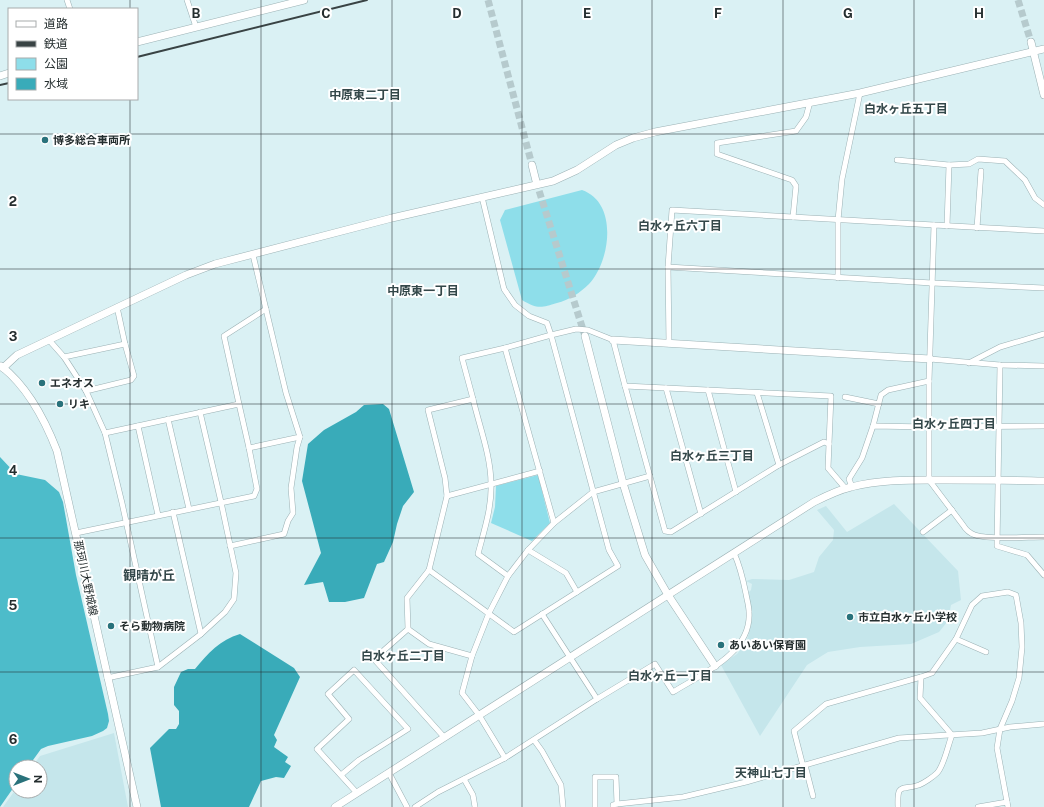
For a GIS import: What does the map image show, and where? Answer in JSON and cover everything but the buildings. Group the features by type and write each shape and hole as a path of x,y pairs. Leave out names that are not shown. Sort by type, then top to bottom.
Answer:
{"street":[{"path":"187,0 196,27"},
{"path":"138,42 304,0"},
{"path":"1031,42 1044,95"},
{"path":"2,367 17,355 186,275 215,264 319,236 482,196 553,181 577,170 616,145 633,138 656,132 860,93 1044,49"},
{"path":"838,278 838,220 842,179 860,93"},
{"path":"794,217 796,186 792,180 717,154 717,143 796,131 806,117 810,102"},
{"path":"897,160 949,165 969,164 978,158 1005,161 1025,180 1035,198 1044,206"},
{"path":"532,165 536,181"},
{"path":"947,226 949,165"},
{"path":"977,228 981,171"},
{"path":"429,570 514,632 618,566 609,550 547,323 529,316 515,305 504,288 482,196"},
{"path":"669,344 668,267 672,210 1044,231"},
{"path":"934,225 929,381 929,480 968,532 976,536 1044,537"},
{"path":"230,546 284,534 288,521 293,513 291,488 297,447 300,437 286,393 253,255"},
{"path":"668,267 838,278 1044,288"},
{"path":"86,391 131,380 134,376 117,307"},
{"path":"76,533 254,496 257,490 224,336 266,309"},
{"path":"508,576 478,554 487,521 491,484 490,466 462,358 576,329 588,330 613,340 930,359 1000,365 1044,366"},
{"path":"968,363 1000,347 1044,334"},
{"path":"585,336 623,483 645,555 668,595 715,666"},
{"path":"49,340 64,357 86,391 105,433 158,667"},
{"path":"613,340 665,531 671,532 779,465 824,442 829,444"},
{"path":"64,357 125,344"},
{"path":"506,348 554,524"},
{"path":"1000,365 997,546 1027,555 1044,575"},
{"name":"那珂川大野城線","path":"2,367 20,385 36,406 50,432 60,462 137,807"},
{"path":"849,488 849,479 862,458 873,426 881,395 888,390 929,381"},
{"path":"625,386 831,396 828,468 849,488"},
{"path":"666,388 701,514"},
{"path":"708,390 736,492"},
{"path":"757,393 779,465"},
{"path":"845,397 879,404"},
{"path":"408,629 407,598 429,570 447,496 445,478 428,410 473,399"},
{"path":"105,433 239,404"},
{"path":"107,678 158,667 201,634 225,612 234,599 236,573 200,412"},
{"path":"168,419 189,509"},
{"path":"138,426 158,516"},
{"path":"873,426 1044,426"},
{"path":"249,448 300,437"},
{"path":"447,496 540,471"},
{"path":"505,758 478,715 462,693 472,656 489,613 508,576 528,550 554,524 593,492 650,476"},
{"path":"335,807 814,502 849,488 878,482 999,480 1044,482"},
{"path":"923,532 952,510"},
{"path":"173,512 201,634"},
{"path":"528,550 566,573 577,592"},
{"path":"415,807 438,792 505,758 597,699 656,664 673,692 734,653 743,641 748,627 749,612 739,563 734,553"},
{"path":"813,796 794,731 826,704 932,674 956,639 972,604 982,596 1008,592 1016,595 1021,623 1022,647 1019,678 1000,729 997,748 1008,804 978,807"},
{"path":"542,614 597,699"},
{"path":"408,629 429,644 472,656"},
{"path":"408,629 374,659 444,737"},
{"path":"956,639 986,652"},
{"path":"341,775 359,760 408,729 354,670 328,694 349,719 317,749 357,793"},
{"path":"920,678 920,698 952,735"},
{"path":"595,807 595,777 616,777 615,805 683,797 746,782 899,738 982,733 1000,729 1044,724"},
{"path":"898,807 897,795 899,790 903,787 920,785 937,773 942,767 946,750 952,735"},
{"path":"534,740 542,751 561,785 563,807"},
{"path":"389,773 407,807"},
{"path":"464,779 473,795 475,807"}],"shaded area":[{"path":"0,457 16,474 45,480 59,492 63,502 76,575 109,721 107,728 103,731 92,736 48,746 41,749 34,759 8,759 8,796 0,807"},
{"name":"市立白水ヶ丘小学校","path":"894,504 958,571 961,600 951,605 948,621 939,632 911,644 860,647 828,652 807,665 760,736 721,665 737,654 746,643 751,626 752,614 748,593 751,590 752,584 746,581 752,579 789,580 814,572 819,557 833,540 834,530 817,510 826,506 847,532"},
{"path":"114,733 128,807 3,807 9,799 48,799 48,759 38,759 40,756"}],"green space":[{"path":"582,190 594,197 602,207 606,220 606,248 602,262 589,284 574,296 547,306 539,307 532,305 522,300 500,220 505,210"},
{"path":"538,475 550,523 532,541 491,523 495,507 496,486"}],"water":[{"path":"383,404 389,409 414,492 403,506 393,542 384,562 377,564 364,598 345,602 329,602 323,582 304,585 321,553 302,481 308,444 324,430 356,412 364,405"},
{"path":"240,634 294,668 300,677 274,735 277,740 274,747 288,757 285,762 291,766 284,778 276,777 261,781 249,807 161,807 150,748 169,729 176,729 179,724 179,711 174,705 174,687 181,672 188,669 195,669 220,643"}],"tunnel":[{"path":"488,0 532,165"},
{"path":"1018,0 1031,42"},
{"path":"536,181 585,336"}],"railway":[{"path":"138,57 367,0"},
{"path":"0,85 8,83"}],"place":[{"name":"博多総合車両所","path":"45,140"},
{"name":"エネオス","path":"42,383"},
{"name":"リキ","path":"60,404"},
{"name":"市立白水ヶ丘小学校","path":"850,617"},
{"name":"そら動物病院","path":"111,626"},
{"name":"あいあい保育園","path":"721,645"}],"district":[{"name":"中原東二丁目","path":"365,95"},
{"name":"白水ヶ丘五丁目","path":"906,109"},
{"name":"白水ヶ丘六丁目","path":"680,226"},
{"name":"中原東一丁目","path":"423,291"},
{"name":"白水ヶ丘四丁目","path":"954,424"},
{"name":"白水ヶ丘三丁目","path":"712,456"},
{"name":"観晴が丘","path":"149,575"},
{"name":"白水ヶ丘二丁目","path":"403,656"},
{"name":"白水ヶ丘一丁目","path":"670,676"},
{"name":"天神山七丁目","path":"771,773"}]}
